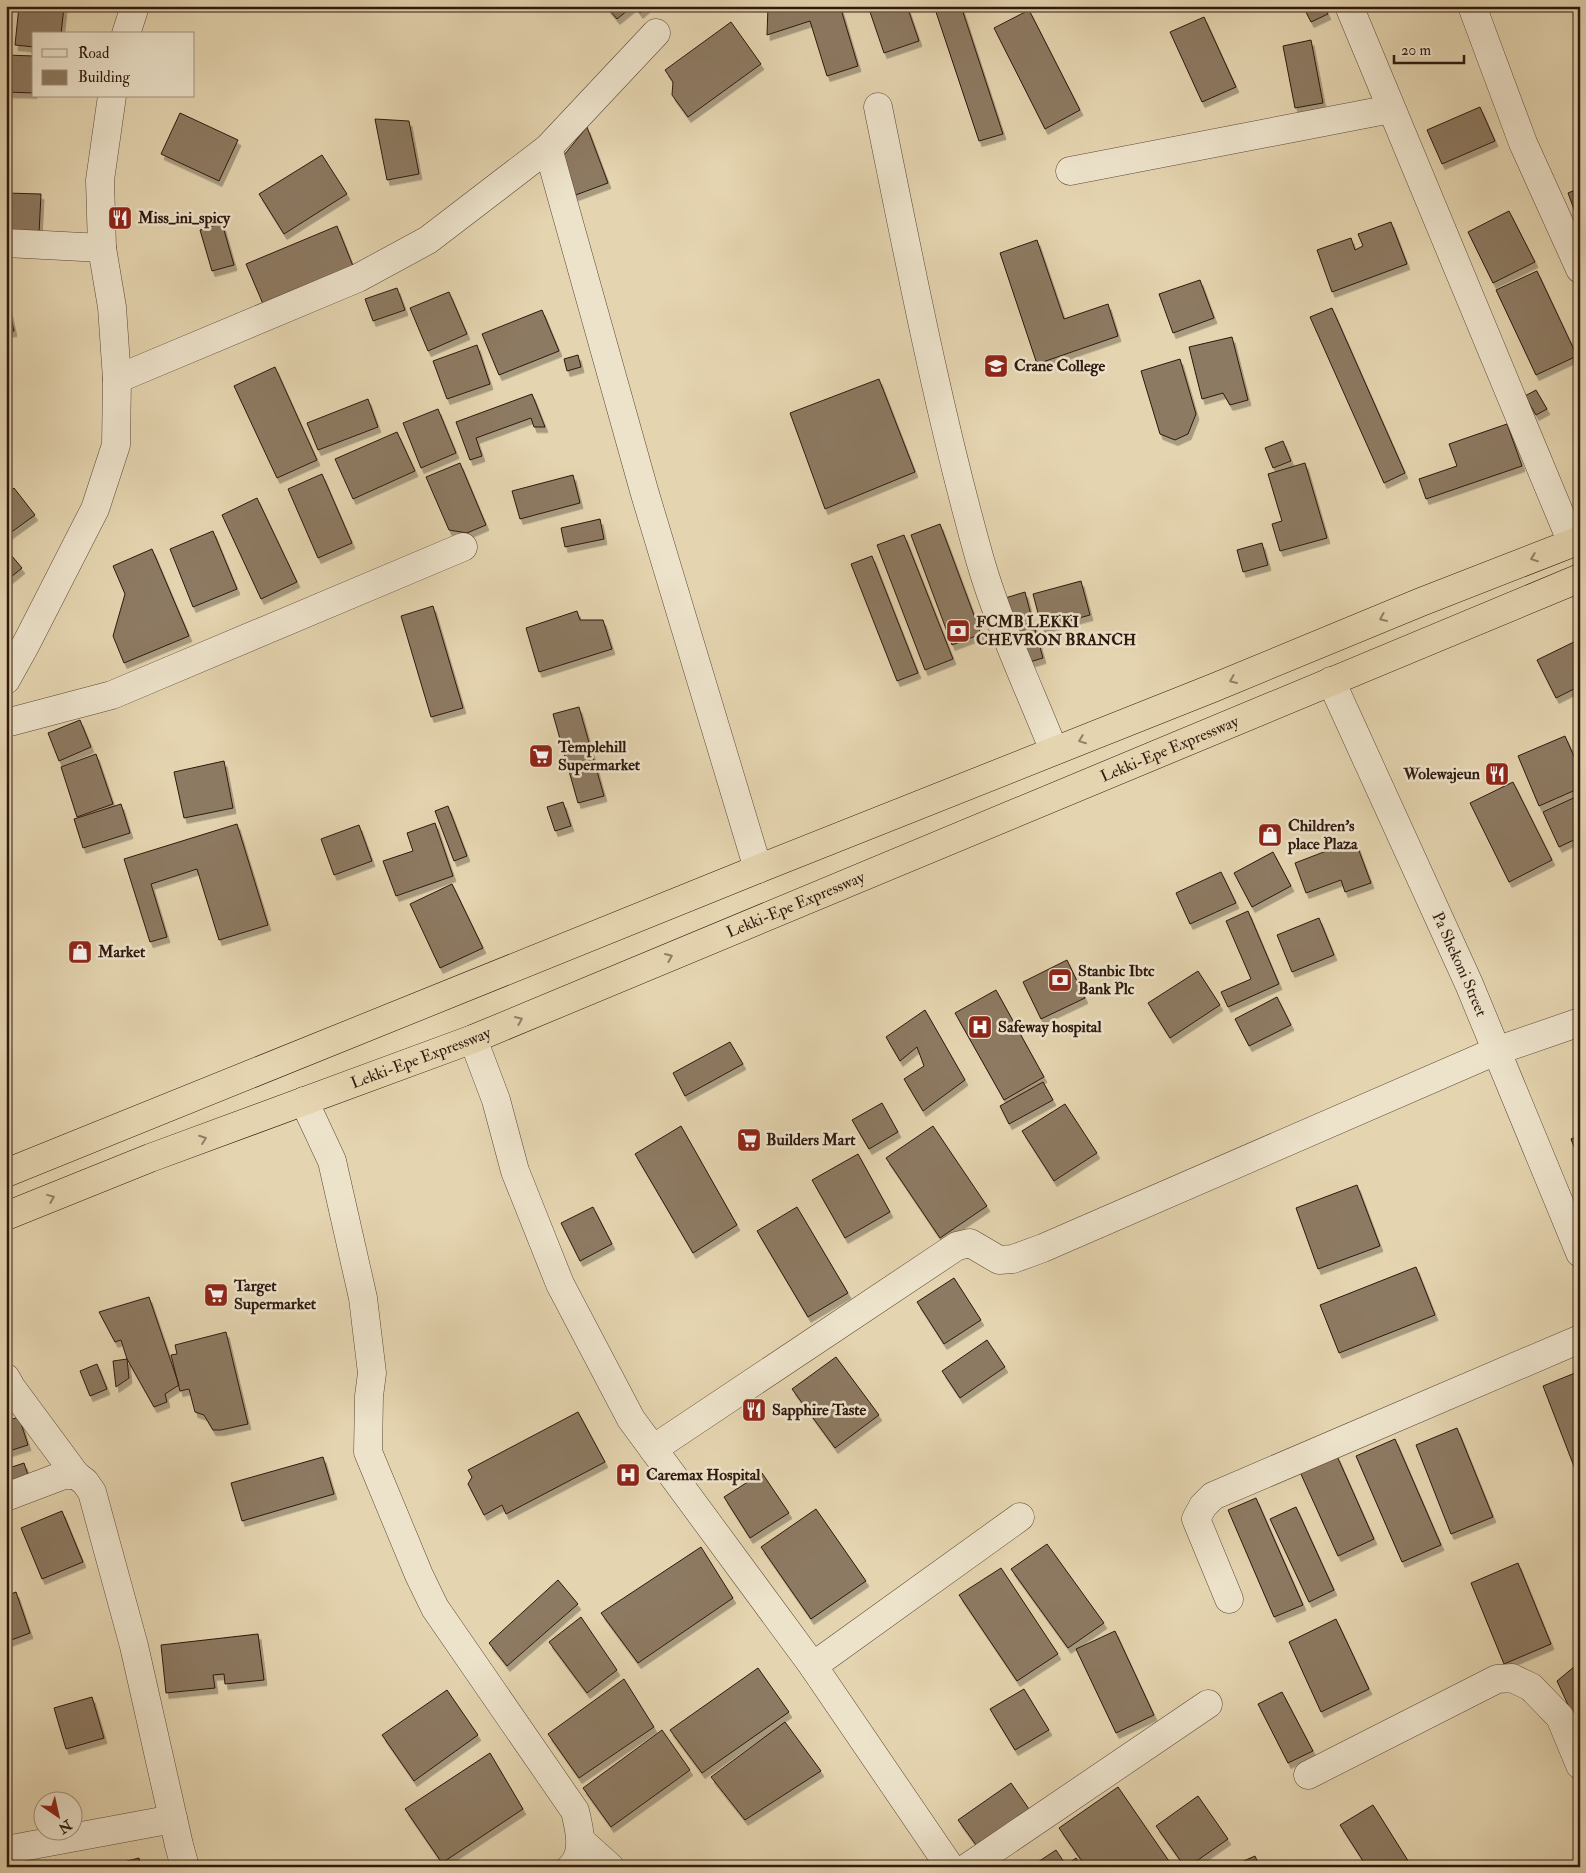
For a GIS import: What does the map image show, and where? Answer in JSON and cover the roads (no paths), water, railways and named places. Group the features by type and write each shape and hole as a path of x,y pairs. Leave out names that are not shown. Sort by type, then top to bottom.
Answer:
{"highway":[{"path":"6,1173 1576,541"},
{"name":"Lekki-Epe Expressway","path":"6,1216 150,1158 473,1039 1580,578"}],"street":[{"path":"127,32 135,6"},
{"path":"1349,6 1391,109 1576,541"},
{"path":"1472,6 1523,143 1580,269"},
{"path":"117,379 358,278 428,240 548,148 656,33"},
{"path":"6,680 96,509 116,444 117,379 112,307 102,248 100,180 112,98"},
{"path":"878,107 935,382 981,562 996,607 1054,751"},
{"path":"1070,171 1391,109"},
{"path":"548,148 645,494 758,869"},
{"path":"6,242 102,248"},
{"path":"6,723 112,695 463,546"},
{"name":"Pa Shekoni Street","path":"1331,681 1469,984 1580,1253"},
{"path":"653,1449 957,1246 970,1243 999,1260 1013,1259 1496,1051 1580,1022"},
{"path":"473,1039 496,1100 515,1171 560,1284 631,1419 813,1666 950,1867"},
{"path":"304,1101 332,1161 364,1298 372,1373 369,1396 368,1452 419,1575 435,1608 575,1811 581,1841 575,1863 571,1867"},
{"path":"1229,1599 1196,1519 1203,1506 1213,1496 1580,1339"},
{"path":"6,1378 76,1476 92,1492 134,1646 185,1867"},
{"path":"6,1497 64,1476 76,1476"},
{"path":"813,1666 1020,1517"},
{"path":"1308,1775 1497,1679 1512,1678 1531,1687 1560,1717 1580,1765"},
{"path":"968,1867 1208,1704"},
{"path":"6,1850 173,1819"},
{"path":"581,1841 610,1867"}],"place":[{"name":"Miss_ini_spicy","path":"120,218"},
{"name":"Crane College","path":"996,366"},
{"name":"FCMB LEKKI CHEVRON BRANCH","path":"958,631"},
{"name":"Templehill Supermarket","path":"541,756"},
{"name":"Wolewajeun","path":"1497,774"},
{"name":"Children's place Plaza","path":"1270,835"},
{"name":"Market","path":"80,952"},
{"name":"Stanbic Ibtc Bank Plc","path":"1060,980"},
{"name":"Safeway hospital","path":"980,1027"},
{"name":"Builders Mart","path":"749,1140"},
{"name":"Target Supermarket","path":"216,1295"},
{"name":"Sapphire Taste","path":"754,1410"},
{"name":"Caremax Hospital","path":"628,1475"}]}
